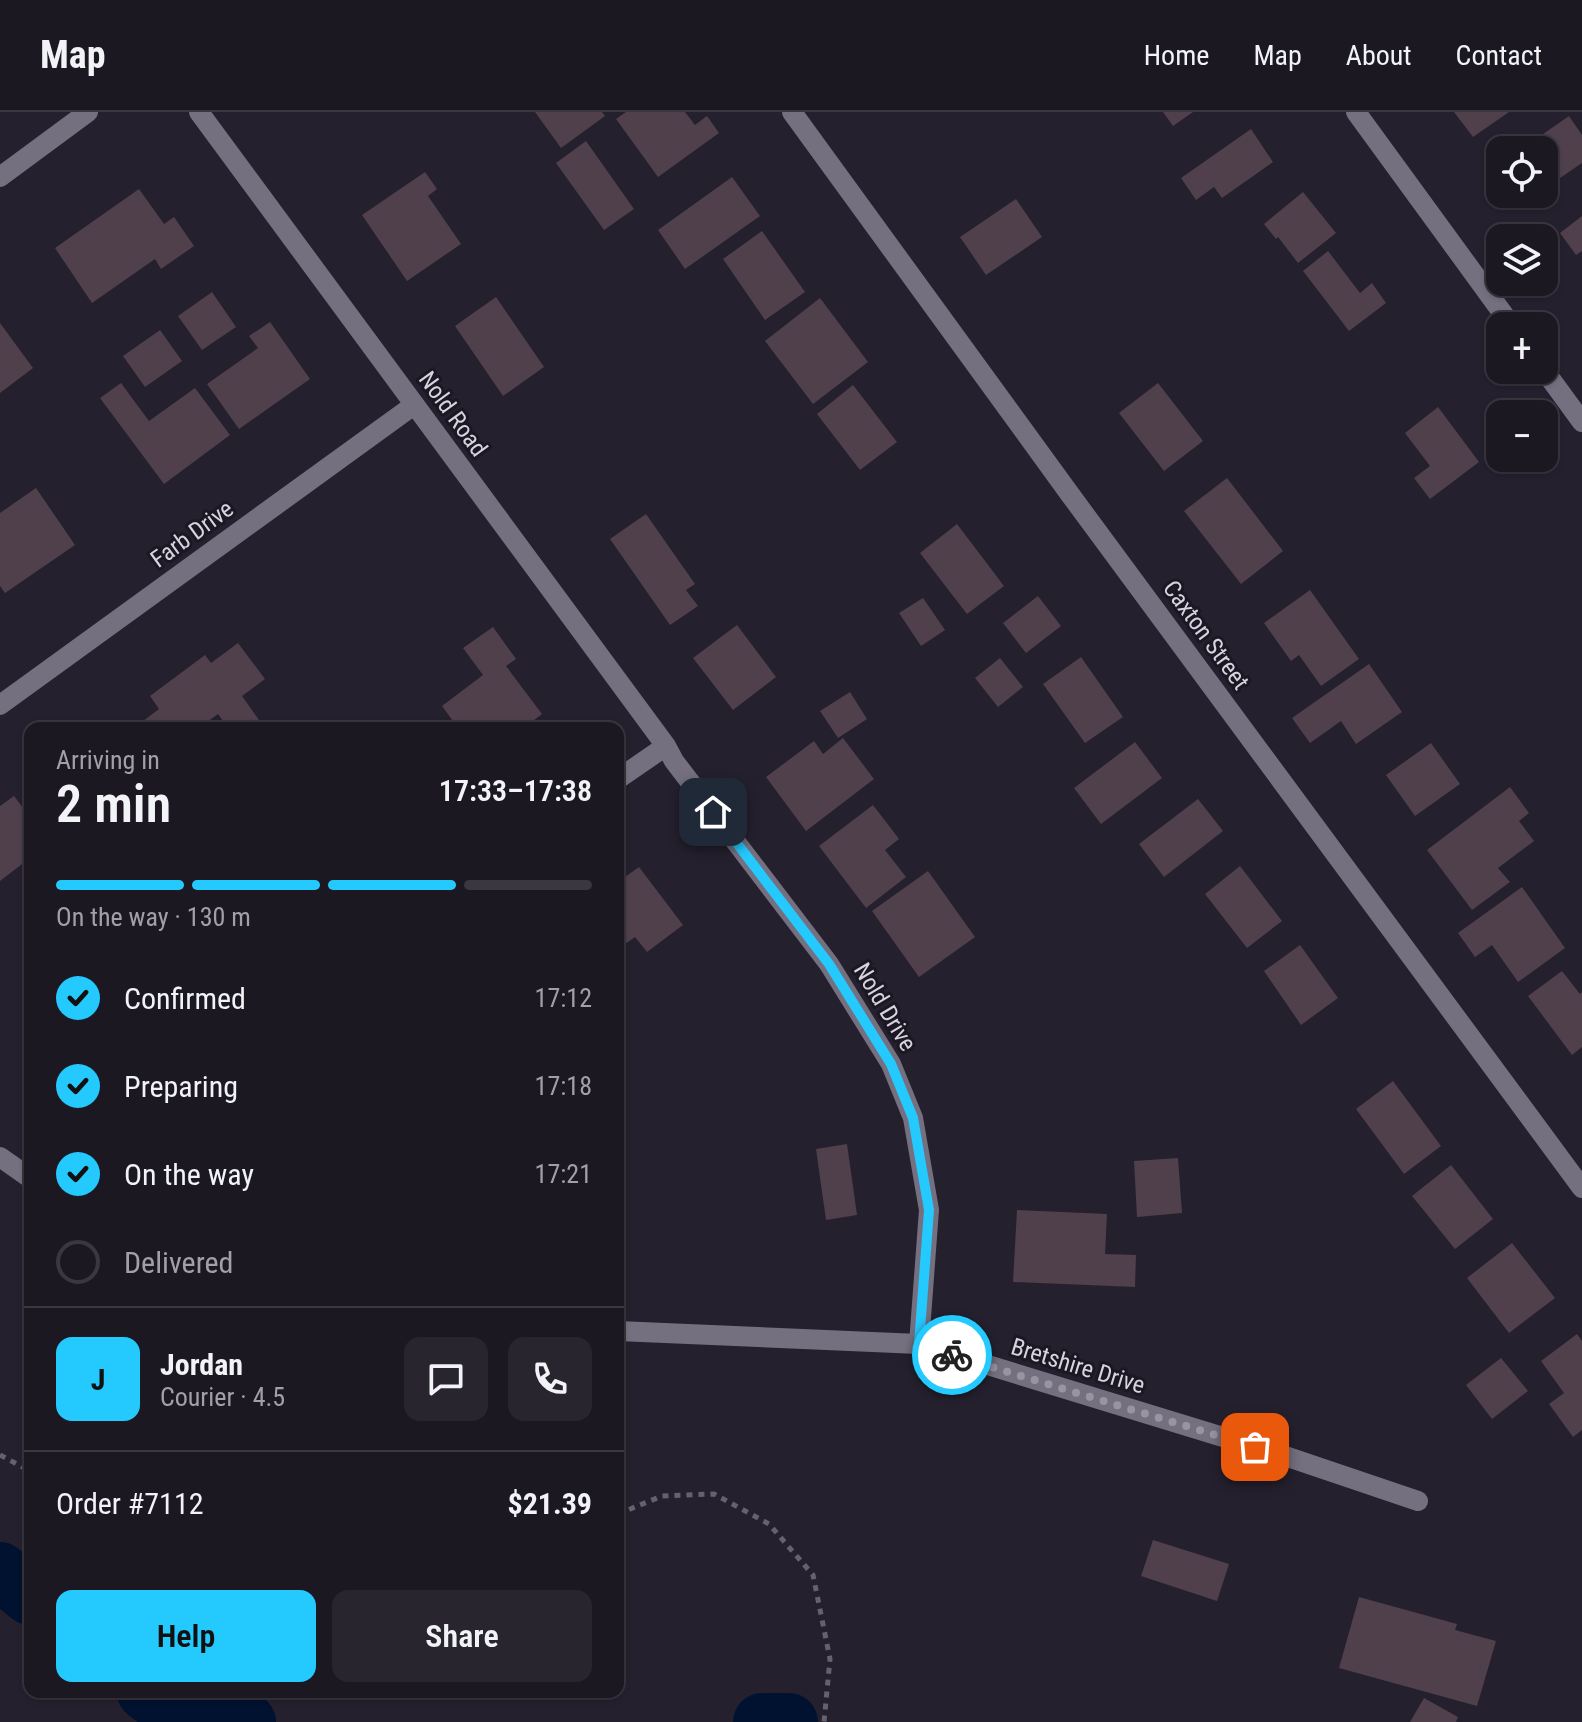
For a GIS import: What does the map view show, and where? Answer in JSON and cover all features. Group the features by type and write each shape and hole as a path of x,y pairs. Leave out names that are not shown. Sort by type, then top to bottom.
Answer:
{"street":[{"path":"0,177 88,112"},
{"name":"Nold Road","path":"199,112 666,746"},
{"name":"Caxton Street","path":"792,112 1582,1188"},
{"path":"1356,112 1502,312"},
{"path":"1554,384 1582,422"},
{"name":"Farb Drive","path":"0,705 414,405"},
{"path":"624,775 666,746"},
{"name":"Nold Drive","path":"666,746 674,761 829,964 891,1064 913,1118 929,1210 919,1344"},
{"path":"0,1157 24,1174"},
{"name":"Bretshire Drive","path":"624,1331 919,1344 1270,1451 1418,1501"}],"path":[{"path":"0,1455 24,1468"},
{"path":"624,1512 662,1496 714,1494 769,1524 813,1575 830,1659 824,1722"}],"building":[{"path":"535,112 602,112 605,116 561,148"},
{"path":"626,112 685,112 695,125 707,116 719,133 658,177 616,119"},
{"path":"1163,112 1193,112 1173,126"},
{"path":"1454,112 1509,112 1473,137"},
{"path":"1569,116 1582,135 1582,163 1558,179 1558,136 1540,136"},
{"path":"1251,129 1273,162 1222,198 1214,187 1196,200 1181,178"},
{"path":"586,141 634,209 604,230 556,163"},
{"path":"425,172 437,189 428,196 461,244 407,281 362,215"},
{"path":"732,177 760,216 685,269 658,230"},
{"path":"139,189 164,224 174,217 194,246 161,269 155,259 92,303 55,248"},
{"path":"1303,192 1336,233 1298,263 1264,224"},
{"path":"1016,199 1042,237 986,275 960,237"},
{"path":"1582,216 1582,251 1576,255 1560,233"},
{"path":"762,231 805,292 765,320 723,259"},
{"path":"1328,251 1360,293 1372,283 1386,303 1349,331 1303,271"},
{"path":"212,292 236,327 202,350 178,316"},
{"path":"496,297 544,367 503,396 455,326"},
{"path":"820,298 868,362 813,404 765,341"},
{"path":"270,322 310,379 239,429 207,384 258,348 249,336"},
{"path":"0,323 33,368 0,393"},
{"path":"160,330 182,361 145,387 123,356"},
{"path":"121,383 149,421 195,388 230,435 164,484 100,398"},
{"path":"1158,383 1203,441 1164,471 1119,413"},
{"path":"853,385 897,442 860,470 817,414"},
{"path":"1438,407 1479,462 1430,499 1414,478 1430,466 1405,433"},
{"path":"1227,478 1283,551 1241,584 1184,511"},
{"path":"36,488 75,545 5,593 0,586 0,513"},
{"path":"646,514 695,584 686,590 698,606 670,625 610,539"},
{"path":"957,524 1004,586 967,614 920,553"},
{"path":"1310,590 1359,659 1321,686 1299,655 1291,661 1264,623"},
{"path":"1038,596 1061,626 1026,653 1003,623"},
{"path":"923,598 945,630 921,646 899,613"},
{"path":"737,625 776,677 733,710 693,658"},
{"path":"493,627 516,659 506,666 542,714 532,722 454,722 442,706 483,675 463,648"},
{"path":"238,643 265,679 242,696 259,720 224,722 218,714 207,722 142,722 159,709 150,696 205,655 211,663"},
{"path":"1081,657 1123,717 1085,743 1043,684"},
{"path":"1000,658 1023,687 998,707 975,678"},
{"path":"1369,664 1402,712 1356,744 1341,721 1310,743 1292,718"},
{"path":"850,692 867,719 838,738 820,711"},
{"path":"843,738 874,779 806,831 766,777 814,741 823,754"},
{"path":"1135,742 1162,778 1101,824 1074,788"},
{"path":"1431,743 1460,784 1415,816 1386,775"},
{"path":"1510,787 1529,813 1519,821 1534,841 1498,868 1510,882 1472,910 1427,850"},
{"path":"14,796 24,809 24,863 0,881 0,806"},
{"path":"1198,799 1223,831 1164,877 1139,844"},
{"path":"873,805 899,839 885,850 906,877 866,908 819,846"},
{"path":"1240,866 1282,921 1247,948 1205,894"},
{"path":"639,867 683,925 647,952 635,937 624,945 624,878"},
{"path":"928,871 975,937 919,977 872,911"},
{"path":"1522,887 1565,948 1518,982 1492,945 1475,957 1458,933"},
{"path":"1300,945 1338,998 1301,1025 1264,971"},
{"path":"1562,971 1580,994 1582,992 1582,1047 1572,1055 1528,996"},
{"path":"1393,1081 1441,1146 1404,1174 1356,1109"},
{"path":"847,1144 857,1215 826,1220 816,1149"},
{"path":"1178,1158 1182,1213 1137,1217 1134,1161"},
{"path":"1451,1165 1493,1219 1455,1249 1412,1196"},
{"path":"1017,1210 1107,1214 1105,1254 1136,1255 1135,1287 1013,1282"},
{"path":"1512,1243 1555,1298 1509,1333 1467,1278"},
{"path":"1577,1334 1582,1341 1582,1430 1573,1437 1549,1404 1564,1393 1541,1361"},
{"path":"1501,1358 1528,1391 1492,1419 1466,1385"},
{"path":"1153,1540 1229,1564 1217,1601 1141,1576"},
{"path":"1359,1597 1457,1624 1455,1630 1496,1641 1477,1706 1339,1668"},
{"path":"1424,1698 1458,1717 1456,1722 1410,1722"}],"waterway":[{"path":"0,1571 24,1591"},
{"path":"154,1698 247,1722"},
{"path":"762,1722 789,1722"}],"way so far":[{"path":"952,1355 1255,1447"}],"route":[{"path":"713,812 829,964 891,1064 913,1118 929,1210 919,1344 952,1355"}]}
